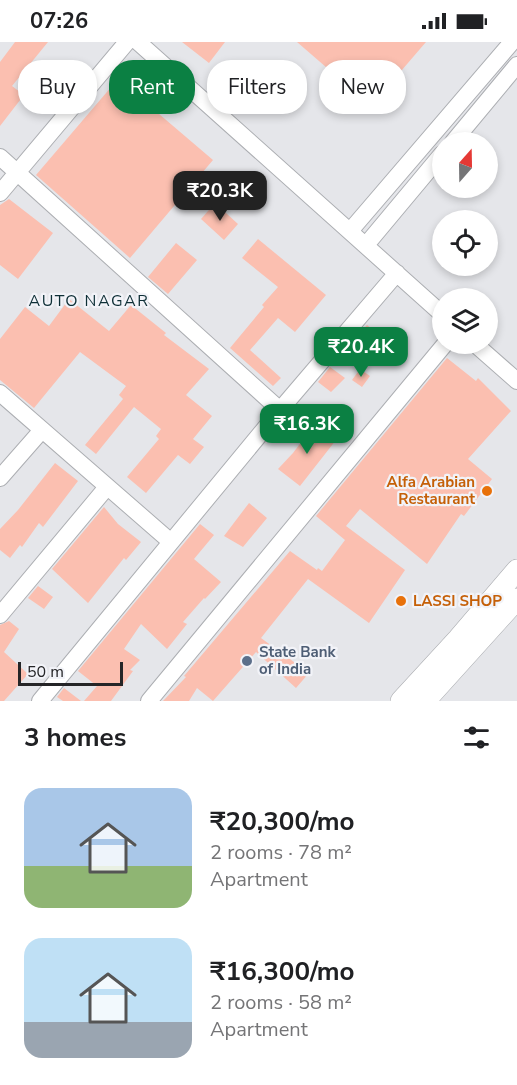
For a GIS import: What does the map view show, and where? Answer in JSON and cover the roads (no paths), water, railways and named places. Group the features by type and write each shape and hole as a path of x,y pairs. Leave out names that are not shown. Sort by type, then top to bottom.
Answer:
{"main road":[{"path":"401,701 514,586"},
{"path":"425,701 514,586"}],"street":[{"path":"0,193 127,42"},
{"path":"138,42 432,305"},
{"path":"350,231 512,42"},
{"path":"461,132 517,66"},
{"path":"0,158 280,410"},
{"path":"366,245 432,166"},
{"path":"40,701 280,410 397,273"},
{"path":"149,701 437,354"},
{"path":"486,354 517,381"},
{"path":"0,393 171,542"},
{"path":"0,478 42,430"},
{"path":"0,615 107,487"}],"place":[{"name":"Alfa Arabian Restaurant","path":"487,491"},
{"name":"LASSI SHOP","path":"401,601"},
{"name":"State Bank of India","path":"247,661"}],"district":[{"name":"AUTO NAGAR","path":"89,300"}]}
